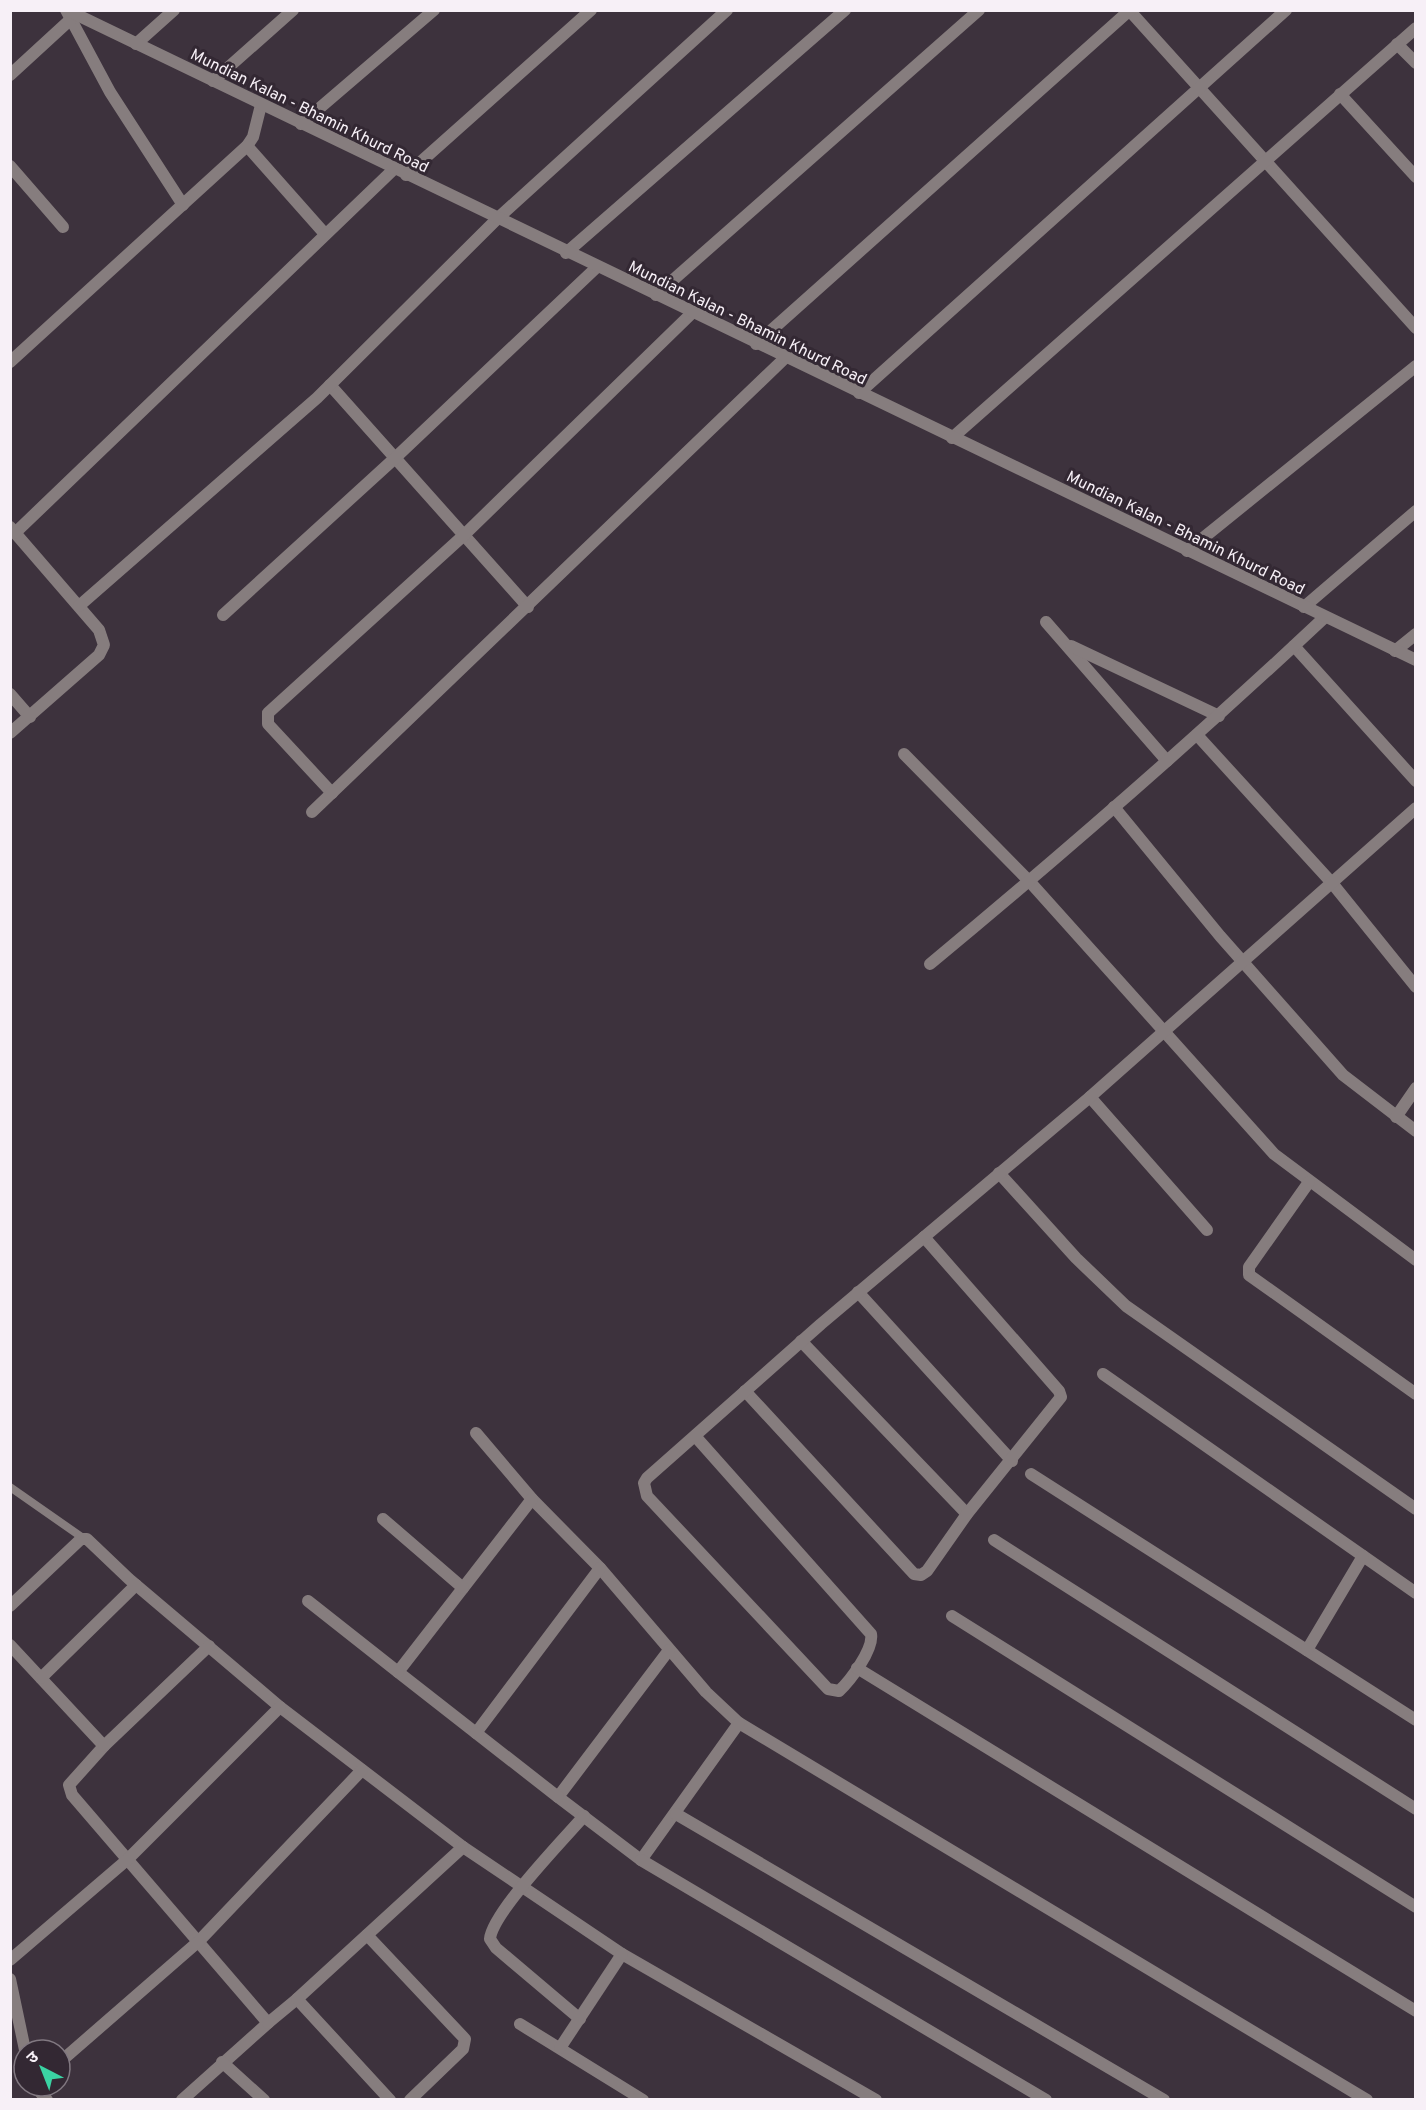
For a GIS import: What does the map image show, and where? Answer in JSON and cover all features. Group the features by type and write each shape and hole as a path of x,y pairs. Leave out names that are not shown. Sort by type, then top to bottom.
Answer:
{"street":[{"path":"136,44 174,10"},
{"path":"213,81 293,10"},
{"path":"301,124 434,10"},
{"path":"406,175 591,10"},
{"path":"79,606 330,385 497,219 727,10"},
{"path":"566,253 845,10"},
{"path":"656,296 979,10"},
{"path":"858,393 1286,10"},
{"path":"756,344 1130,11 1416,328"},
{"path":"10,75 68,13 110,92 183,205"},
{"name":"Mundian Kalan - Bhamin Khurd Road","path":"68,13 1416,660"},
{"path":"952,438 1416,28"},
{"path":"1397,44 1416,63"},
{"path":"1340,94 1416,177"},
{"path":"10,362 247,146 253,137 261,105"},
{"path":"247,146 325,234"},
{"path":"10,166 63,226"},
{"path":"10,733 99,655 104,645 99,630 13,530 394,169"},
{"path":"223,615 394,459 597,267"},
{"path":"332,793 268,724 268,713 463,536 692,313"},
{"path":"312,812 785,358"},
{"path":"1186,550 1416,366"},
{"path":"330,385 528,607"},
{"path":"1304,607 1416,511"},
{"path":"930,964 1030,882 1219,716 1325,617"},
{"path":"1046,622 1167,761"},
{"path":"1395,651 1416,634"},
{"path":"1064,643 1219,716"},
{"path":"1294,646 1416,781"},
{"path":"10,694 30,717"},
{"path":"1197,735 1332,883 1416,987"},
{"path":"904,754 1030,882 1274,1154 1416,1260"},
{"path":"1114,807 1243,962 1343,1075 1396,1118 1416,1131"},
{"path":"695,1436 871,1634 871,1644 858,1668 841,1690 833,1692 828,1689 647,1496 643,1488 647,1478 801,1341 1090,1097 1416,808"},
{"path":"1396,1118 1416,1088"},
{"path":"1090,1097 1207,1230"},
{"path":"999,1173 1076,1258 1126,1306 1416,1509"},
{"path":"1309,1182 1249,1267 1249,1275 1416,1394"},
{"path":"745,1391 914,1574 921,1575 927,1571 967,1514 1012,1461 1060,1399 1061,1394 924,1236"},
{"path":"858,1292 1012,1461"},
{"path":"801,1341 967,1514"},
{"path":"1103,1374 1416,1593"},
{"path":"476,1432 532,1499 600,1568 669,1650 722,1709 739,1724 1366,2100"},
{"path":"1031,1474 1416,1720"},
{"path":"398,1672 532,1499"},
{"path":"383,1519 463,1588"},
{"path":"10,1606 83,1538 280,1707 463,1847 622,1954 876,2100"},
{"path":"994,1540 1416,1809"},
{"path":"1307,1650 1363,1556"},
{"path":"476,1733 600,1568"},
{"path":"41,1678 136,1585"},
{"path":"308,1601 641,1860 1046,2100"},
{"path":"952,1616 1416,1907"},
{"path":"10,1645 104,1746"},
{"path":"209,1646 104,1746 68,1788 268,2023"},
{"path":"558,1797 669,1650"},
{"path":"858,1668 1416,2011"},
{"path":"10,1960 128,1859 280,1707"},
{"path":"641,1860 739,1724"},
{"path":"72,2052 199,1941 362,1770"},
{"path":"676,1814 1164,2100"},
{"path":"580,2019 496,1948 490,1939 492,1930 524,1886 584,1816"},
{"path":"182,2100 222,2062 297,1999 463,1847"},
{"path":"367,1935 465,2039 463,2049 410,2100"},
{"path":"560,2048 622,1954"},
{"path":"10,1979 22,2038"},
{"path":"297,1999 390,2100"},
{"path":"520,2024 643,2100"},
{"path":"222,2062 264,2100"}],"lane":[{"path":"10,1488 83,1538"}]}
